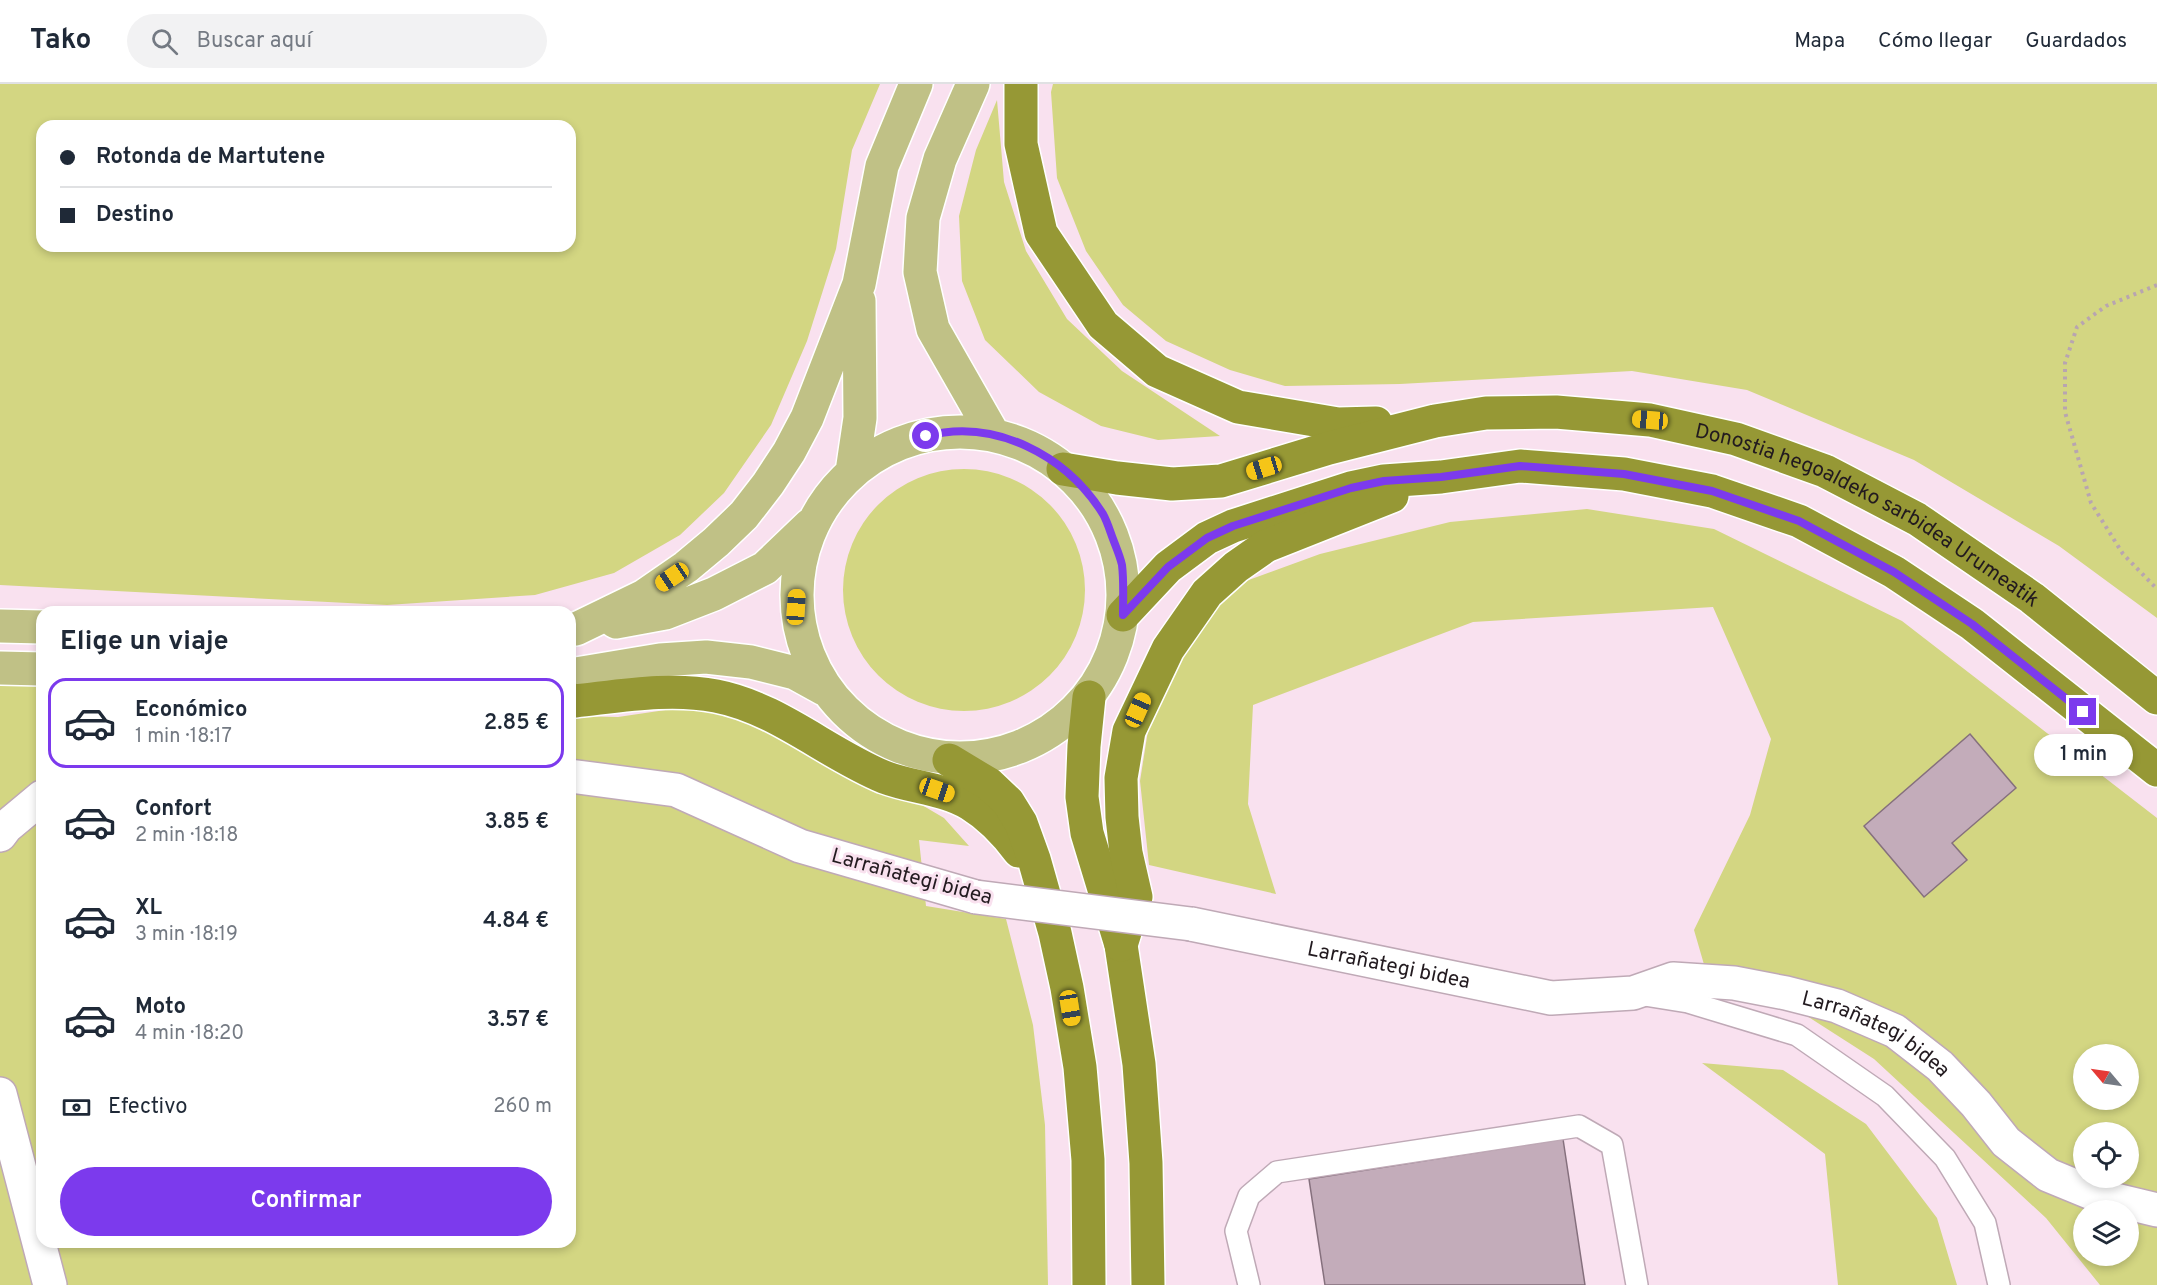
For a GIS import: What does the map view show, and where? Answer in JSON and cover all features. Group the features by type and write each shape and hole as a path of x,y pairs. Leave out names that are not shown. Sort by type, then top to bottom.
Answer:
{"highway":[{"path":"1021,84 1021,144 1041,233 1103,325 1157,371 1238,407 1338,424 1435,422"},
{"name":"Donostia hegoaldeko sarbidea Urumeatik","path":"1435,422 1486,413 1556,412 1650,420 1736,439 1825,471 1917,519 2032,598 2157,698"},
{"path":"1063,469 1172,484 1221,481 1329,448 1435,422"},
{"name":"Donostia hegoaldeko sarbidea Urumeatik","path":"1441,477 1520,466 1624,474 1712,491 1799,521 1894,572 1972,624 2157,770"},
{"path":"1123,615 1168,567 1207,538 1233,526 1351,488 1384,481 1441,477"},
{"path":"1121,945 1136,897 1126,853 1122,817 1121,778 1129,731 1168,649 1186,622 1207,593 1236,567 1266,546 1441,477"},
{"path":"576,701 684,692 716,696 746,704 885,777 956,796 972,805 1003,830 1027,862 1042,889"},
{"path":"1089,697 1082,796 1088,833 1121,945 1139,1065 1149,1236 1148,1285"},
{"path":"949,760 989,784 1008,802 1021,823 1055,933 1080,1067 1088,1160 1089,1285"}],"main road":[{"path":"576,628 644,596 701,555 744,515 784,460 807,418 859,284 882,166 916,84"},
{"path":"973,84 940,159 924,218 920,272 933,329 993,434"},
{"path":"852,472 860,418 859,284"},
{"path":"942,432 993,434 1035,448 1063,469 1089,495 1104,516 1122,564 1123,615 1111,659 1089,697 1050,733 1002,755 949,760 901,749 858,725 824,688 805,650 796,607 799,563 813,522 830,495 852,472 894,445 942,432"},
{"path":"576,628 665,613 714,594 765,568 813,522"},
{"path":"0,626 36,627"},
{"path":"576,674 660,660 706,657 751,662 795,673 824,688"},
{"path":"0,668 36,669"}],"street":[{"name":"Larrañategi bidea","path":"576,777 676,790 800,846 976,897 1191,924 1551,998 1633,993 1673,979 1734,982 1837,1006 1895,1031 1940,1066 1976,1104 2006,1142 2048,1175 2099,1196 2157,1210"},
{"path":"0,835 6,827 36,802"},
{"path":"0,1094 36,1232"},
{"path":"40,1248 50,1285"}],"lane":[{"path":"1633,993 1688,1002 1797,1035 1885,1096 1945,1158 1985,1223 1999,1285"},
{"path":"1249,1285 1236,1231 1249,1196 1277,1172 1579,1126 1612,1144 1637,1285"}],"path":[{"path":"2157,285 2106,306 2077,327 2065,363 2065,412 2091,503 2123,555 2157,590"}],"green space":[{"path":"0,84 880,84 852,150 836,249 807,341 771,425 724,493 680,535 614,573 535,595 387,605 0,585"},
{"path":"1053,84 2157,84 2157,618 2059,546 1914,460 1747,390 1632,371 1400,384 1285,386 1230,370 1166,341 1123,305 1086,251 1057,178 1051,92"},
{"path":"997,100 1004,182 1026,251 1067,319 1122,371 1220,436 1158,440 1101,426 1039,392 985,340 962,281 959,216 976,150"},
{"path":"952,469 976,469 999,474 1021,483 1050,504 1065,523 1076,544 1083,566 1085,590 1083,614 1076,636 1065,657 1050,676 1021,697 999,706 976,711 952,711 929,706 907,697 887,684 870,667 857,647 848,625 843,602 843,578 848,555 857,533 870,513 887,496 907,483 929,474"},
{"path":"1587,509 1714,529 1902,621 2157,818 2157,1285 2100,1285 2085,1266 2139,1266 2139,1200 2073,1200 2073,1252 2046,1218 1874,1059 1796,1009 1712,992 1694,930 1750,815 1771,739 1713,607 1473,622 1253,705 1248,804 1276,894 1149,865 1140,781 1152,705 1197,630 1235,585 1320,554 1450,522"},
{"path":"0,678 36,681 36,1248 576,1248 576,716 618,717 679,708 718,709 893,788 944,818 969,846 919,840 926,906 1006,919 1033,1025 1045,1125 1048,1285 0,1285"},
{"path":"1702,1063 1783,1070 1866,1124 1937,1218 1957,1285 1838,1285 1825,1154"}],"building":[{"path":"1970,734 2016,788 1952,843 1967,860 1924,897 1864,826"},
{"path":"1563,1139 1585,1285 1325,1285 1309,1179"}],"route":[{"path":"926,436 942,432 993,434 1035,448 1063,469 1089,495 1104,516 1122,564 1123,615 1168,567 1207,538 1233,526 1278,511 1351,488 1384,481 1441,477 1520,466 1624,474 1712,491 1799,521 1894,572 1972,624 2083,712"}]}
